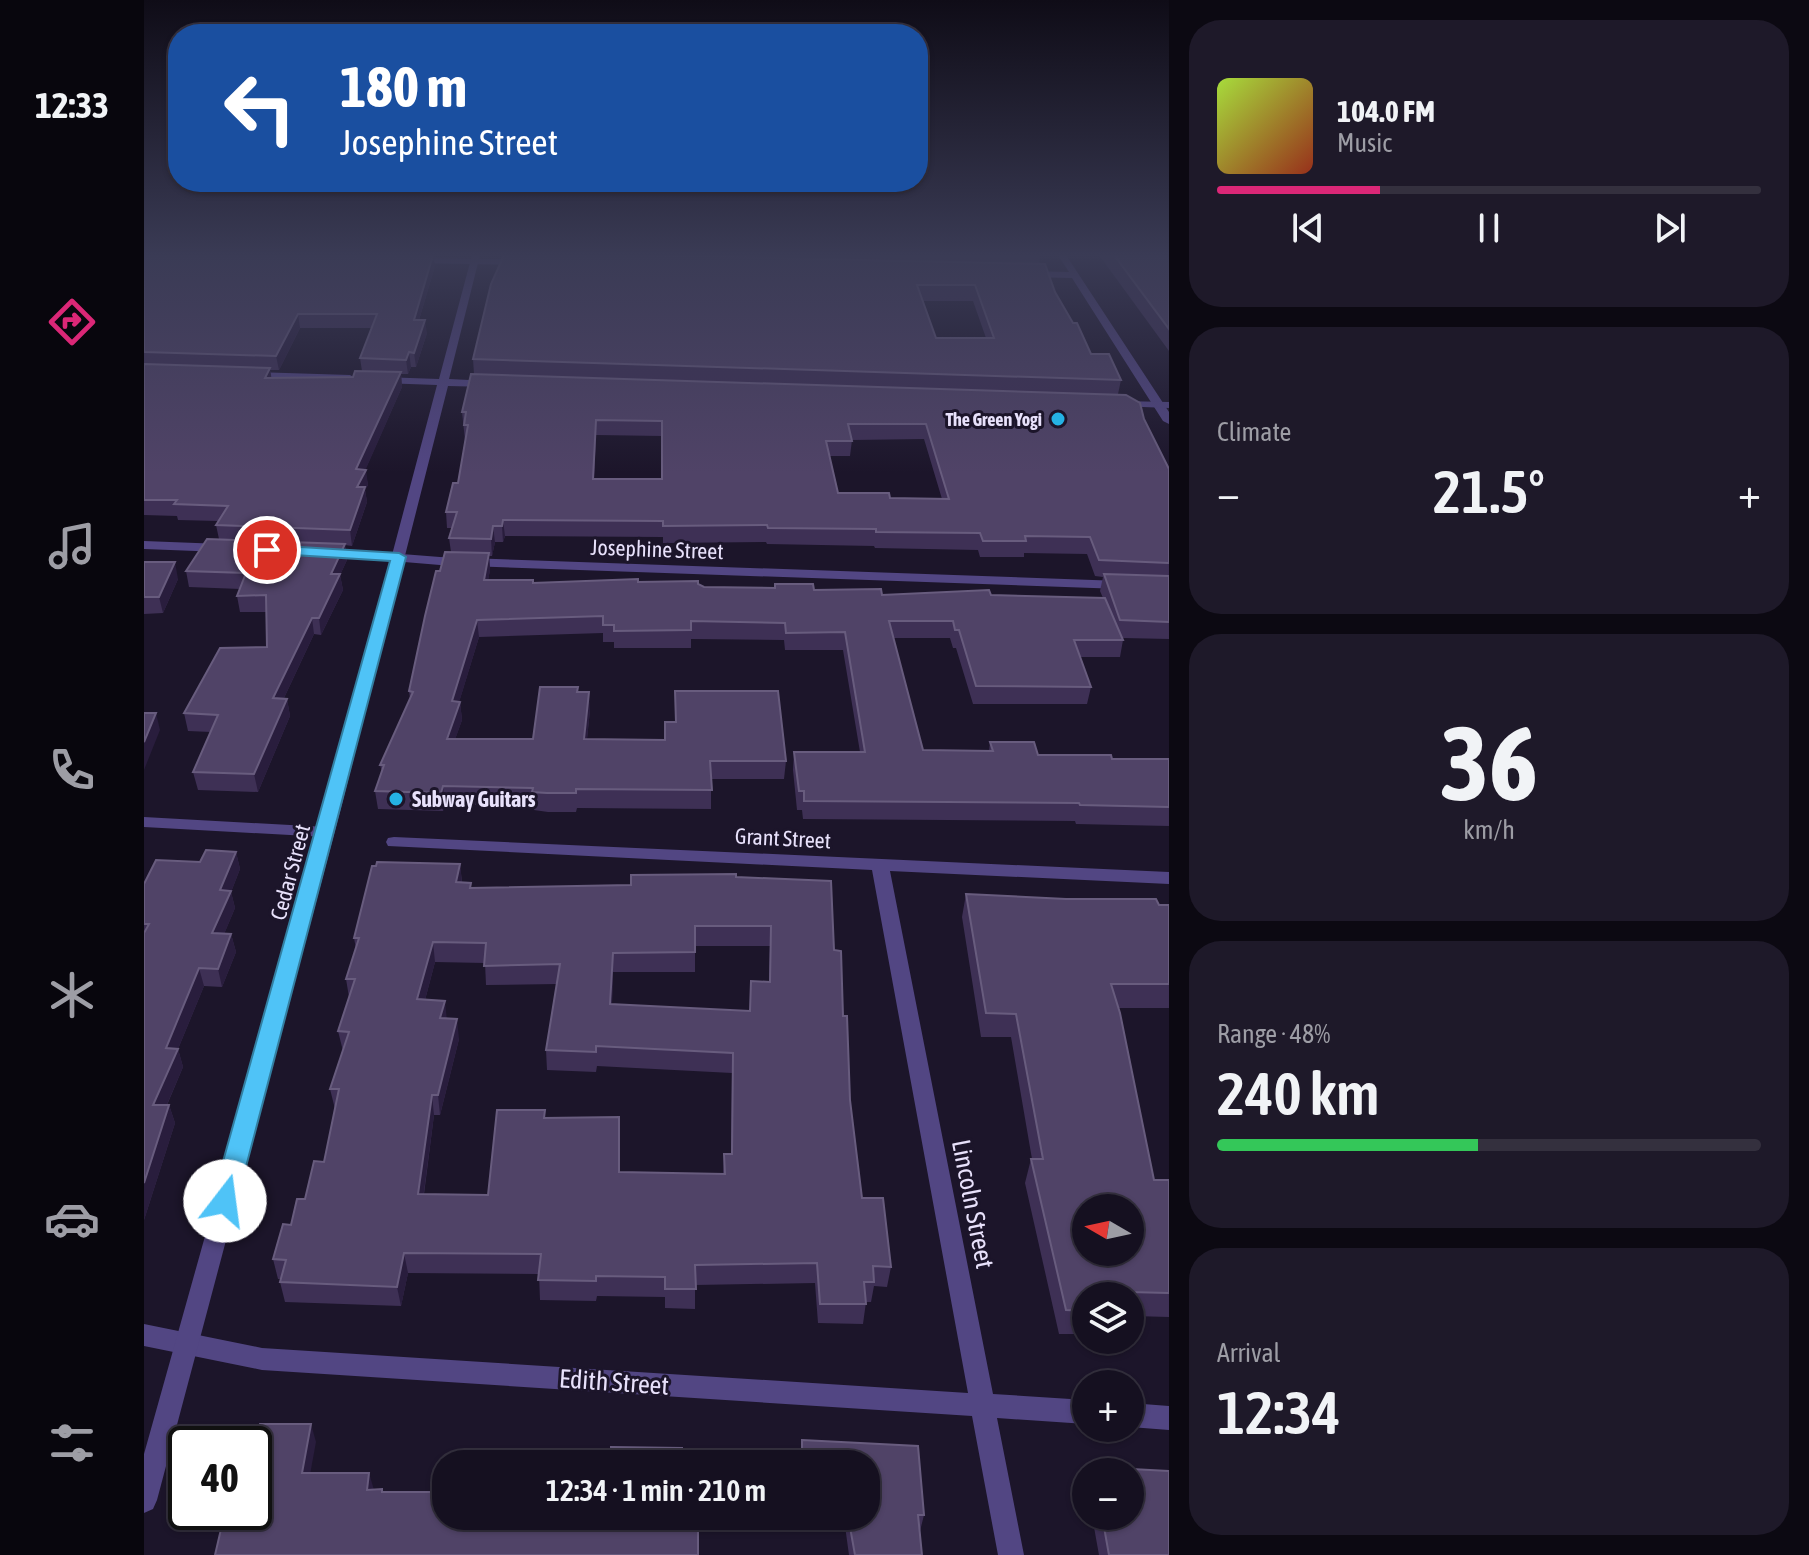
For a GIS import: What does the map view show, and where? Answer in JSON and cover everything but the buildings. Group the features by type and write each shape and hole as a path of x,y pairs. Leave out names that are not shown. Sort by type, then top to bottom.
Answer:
{"street":[{"name":"Cedar Street","path":"144,1500 326,832 457,328"},
{"path":"1111,328 1164,405 1169,421"},
{"path":"238,375 500,385"},
{"path":"1104,403 1164,405"},
{"path":"144,545 236,549"},
{"name":"Josephine Street","path":"313,551 440,561 1137,585"},
{"path":"144,822 326,832"},
{"name":"Grant Street","path":"394,842 1169,878"},
{"name":"Lincoln Street","path":"880,864 1011,1555"},
{"name":"Edith Street","path":"144,1335 262,1359 1072,1411"},
{"path":"1144,1416 1169,1418"}],"place":[{"name":"The Green Yogi","path":"1058,419"},
{"name":"Subway Guitars","path":"396,799"}],"route":[{"path":"225,1201 399,557 267,550"}]}
